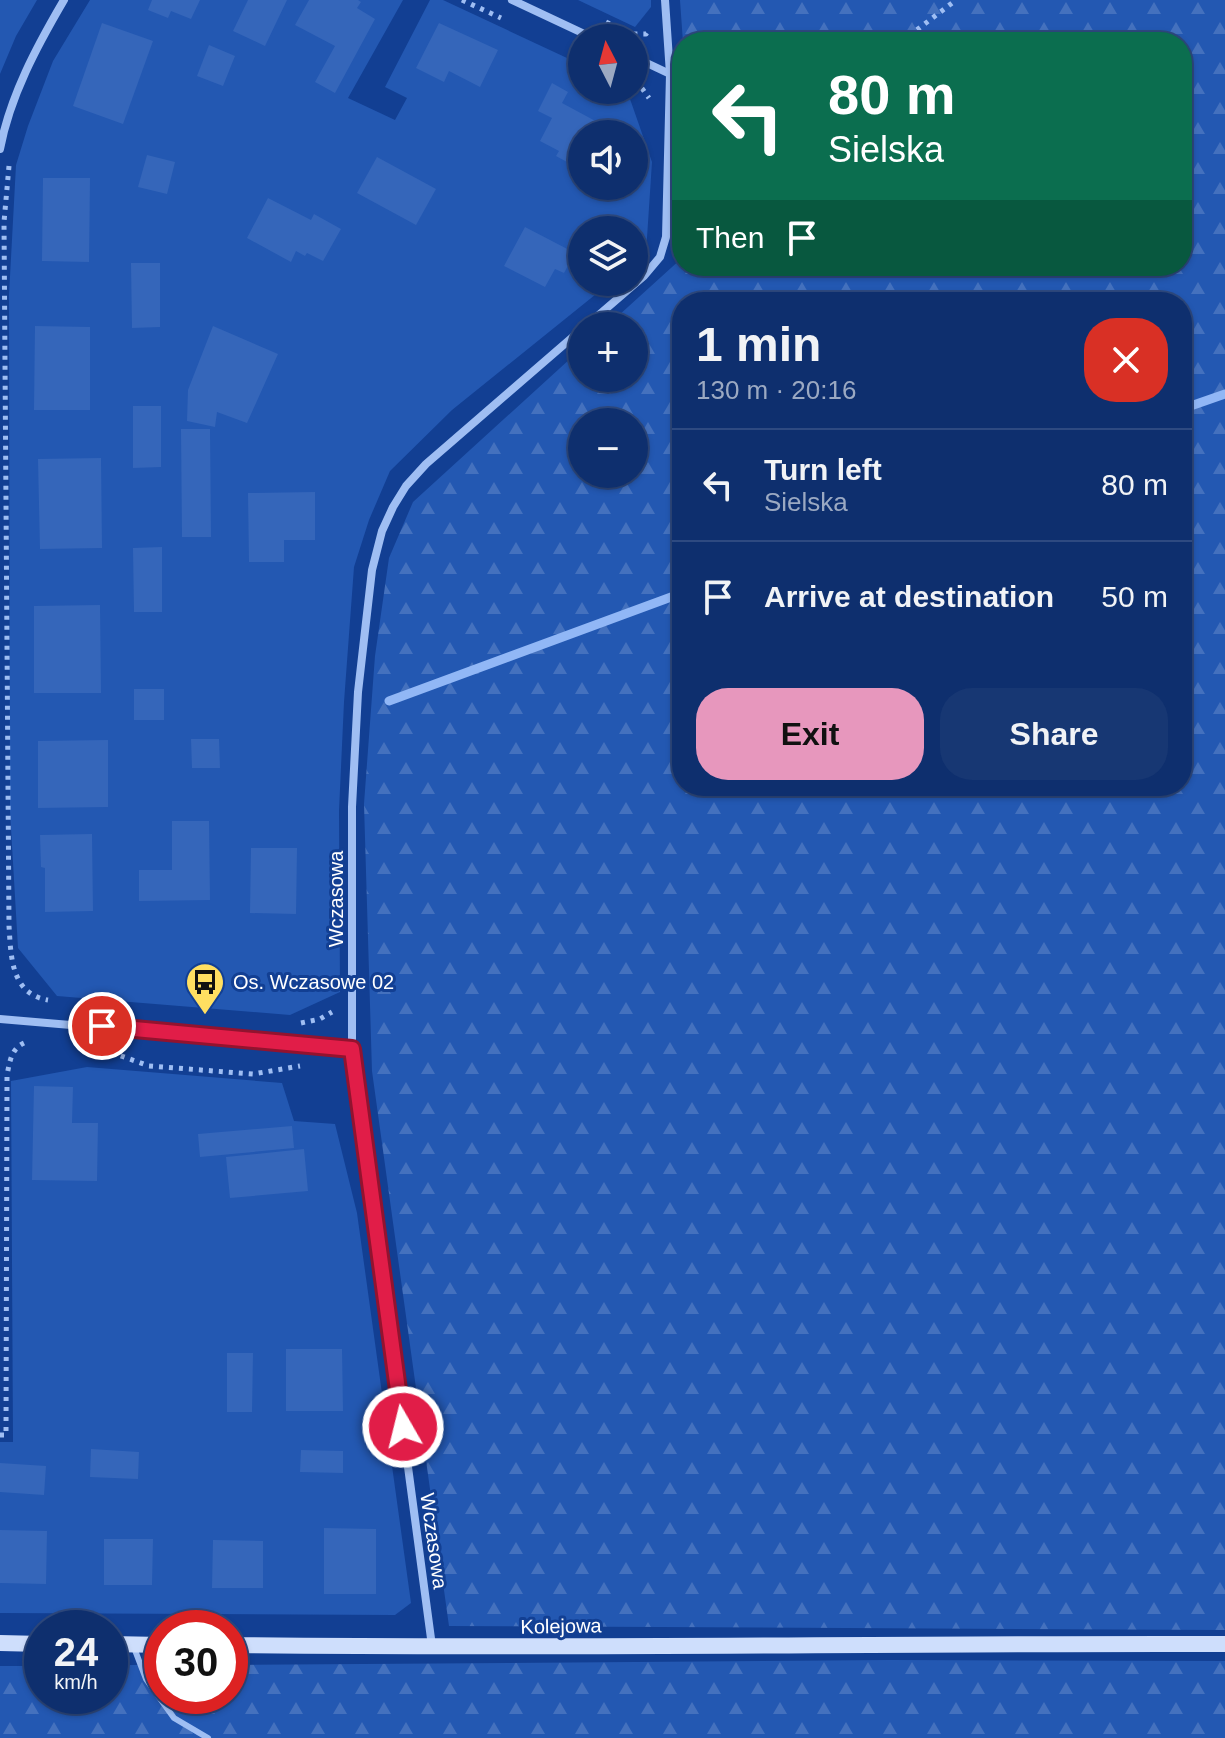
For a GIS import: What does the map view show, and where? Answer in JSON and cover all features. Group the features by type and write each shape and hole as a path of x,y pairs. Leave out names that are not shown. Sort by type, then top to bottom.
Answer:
{"street":[{"path":"0,149 5,124 22,81 64,0"},
{"path":"512,0 568,26"},
{"name":"Wczasowa","path":"602,312 644,276 660,257 666,237 670,74 665,0"},
{"path":"648,64 670,74"},
{"name":"Wczasowa","path":"432,1647 352,1049 352,807 358,692 372,570 382,531 406,486 426,464 568,342"},
{"path":"0,1019 352,1049"},
{"path":"0,1643 24,1644"},
{"path":"128,1644 144,1644"},
{"name":"Kolejowa","path":"248,1645 1225,1644"}],"lane":[{"path":"132,1644 146,1679 174,1718 208,1738"}],"path":[{"path":"914,32 956,0"},
{"path":"594,17 632,34 646,34 653,23"},
{"path":"13,154 8,169 4,222 9,926 11,962 17,979 27,992 49,1001"},
{"path":"0,1435 6,1435 7,1075 10,1056 21,1044 34,1040"},
{"path":"89,1046 149,1066 253,1074 311,1065"}],"green space":[{"path":"0,0 37,0 16,36 0,74"},
{"path":"90,0 403,0 348,98 395,120 407,98 385,87 430,0 443,0 568,58 568,104 632,104 637,120 568,120 568,200 648,200 648,151 652,162 648,223 648,216 568,216 568,296 594,296 574,312 568,312 568,317 452,410 390,471 369,520 354,567 344,702 339,811 340,992 290,1015 57,996 18,948 10,811 9,295 16,165 53,61"},
{"path":"578,0 651,0 651,7 637,24 629,24"},
{"path":"680,0 1225,0 1225,1630 449,1626 372,1071 364,804 375,656 389,558 413,502 568,361 568,392 648,392 648,312 622,312 640,296 648,296 648,289 672,267 672,276 1192,276 1192,32 682,32"},
{"path":"87,1067 282,1083 294,1121 335,1124 357,1213 411,1603 395,1615 248,1614 248,1610 144,1610 144,1614 128,1614 128,1610 24,1610 24,1613 0,1613 0,1442 13,1442 11,1081"},
{"path":"1225,1661 1225,1738 0,1738 0,1666 24,1666 24,1714 128,1714 128,1665 144,1665 144,1714 248,1714 248,1665"}],"building":[{"path":"152,0 200,0 191,19 171,11 168,18 148,10"},
{"path":"248,0 287,0 265,46 233,31"},
{"path":"309,0 358,0 361,2 357,8 375,19 335,93 315,82 335,46 295,25"},
{"path":"102,23 153,41 123,124 73,106"},
{"path":"439,23 498,50 480,87 449,71 444,82 416,68"},
{"path":"209,45 235,56 223,86 197,76"},
{"path":"552,83 568,92 562,103 594,120 568,120 568,163 556,156 559,151 540,141 552,118 538,111"},
{"path":"147,155 175,162 167,194 138,187"},
{"path":"377,157 436,189 416,225 357,193"},
{"path":"43,178 90,178 89,262 42,261"},
{"path":"268,198 311,220 314,214 341,229 323,261 296,251 291,262 247,238"},
{"path":"525,227 568,249 568,266 564,273 555,269 545,287 504,266"},
{"path":"131,263 160,263 160,327 132,328"},
{"path":"35,326 90,327 90,410 34,410"},
{"path":"213,326 278,354 247,423 217,412 215,427 187,421 188,390"},
{"path":"133,406 161,406 161,467 133,468"},
{"path":"181,429 210,429 211,537 182,537"},
{"path":"101,458 102,548 40,549 38,459"},
{"path":"315,492 315,540 284,540 284,562 249,562 248,493"},
{"path":"162,547 162,612 134,612 133,548"},
{"path":"100,605 101,693 34,693 34,606"},
{"path":"134,689 164,689 164,720 134,720"},
{"path":"191,739 219,739 220,768 192,768"},
{"path":"108,740 108,807 38,808 38,741"},
{"path":"172,821 209,821 210,900 139,901 139,870 172,870"},
{"path":"92,834 93,911 45,912 45,868 41,867 40,835"},
{"path":"251,848 297,848 296,914 250,913"},
{"path":"34,1086 73,1087 72,1123 98,1123 97,1181 32,1180"},
{"path":"292,1126 294,1148 200,1157 198,1134"},
{"path":"304,1149 308,1191 230,1198 226,1157"},
{"path":"286,1349 342,1349 343,1411 286,1411"},
{"path":"227,1353 253,1353 252,1412 227,1412"},
{"path":"91,1449 139,1452 138,1479 90,1477"},
{"path":"301,1450 343,1451 343,1473 300,1472"},
{"path":"0,1463 46,1466 44,1495 0,1492"},
{"path":"324,1528 376,1529 376,1594 324,1594"},
{"path":"0,1530 47,1531 46,1584 0,1583"},
{"path":"104,1539 153,1539 152,1585 104,1585"},
{"path":"213,1540 263,1541 263,1588 212,1588"}],"waterway":[{"path":"1192,406 1225,394"},
{"path":"389,701 672,597"}],"place":[{"name":"Os. Wczasowe 02","path":"205,1016"}],"route":[{"path":"102,1026 352,1049 403,1427"}]}
